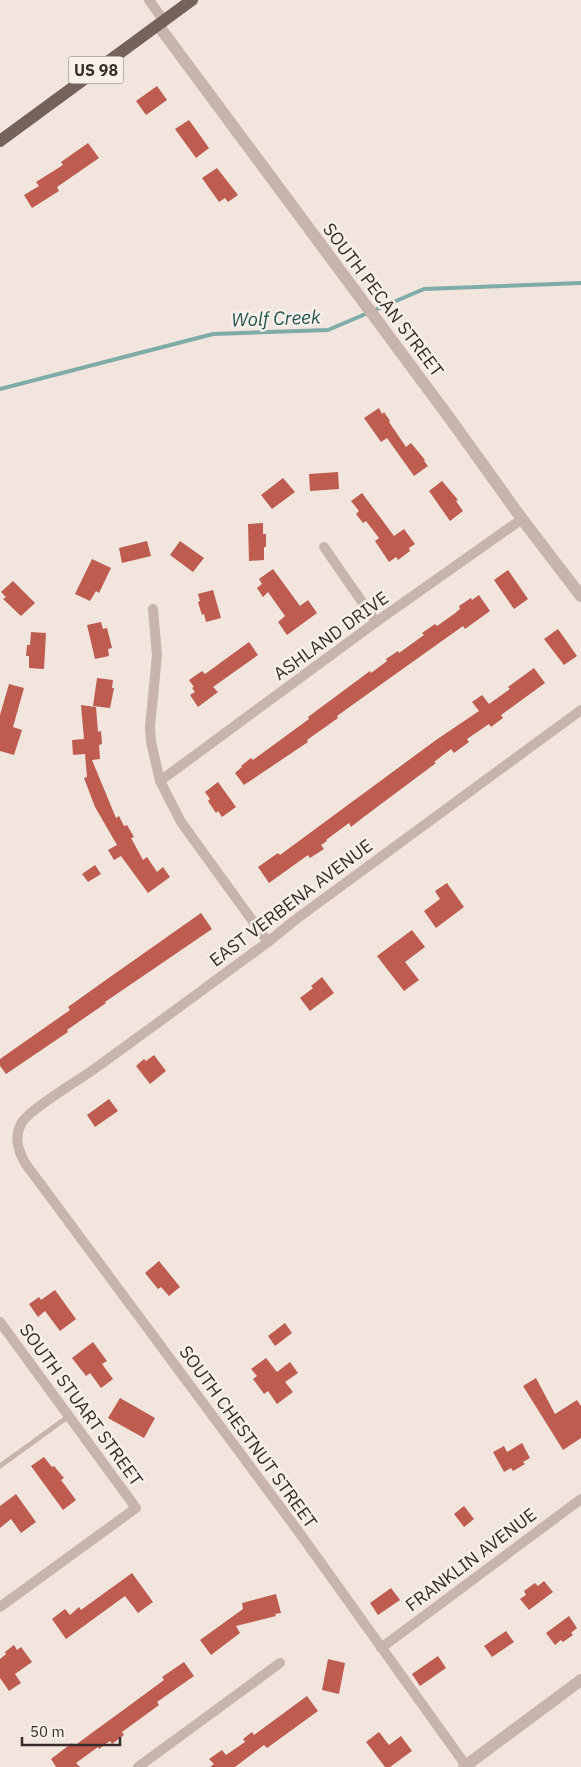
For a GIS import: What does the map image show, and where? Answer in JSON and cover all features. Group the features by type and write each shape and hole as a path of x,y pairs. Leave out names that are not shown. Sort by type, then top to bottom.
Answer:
{"main road":[{"name":"US 98","path":"0,141 192,0"}],"street":[{"path":"149,0 161,23"},
{"name":"SOUTH PECAN STREET","path":"161,23 522,519 581,596"},
{"name":"ASHLAND DRIVE","path":"160,781 376,622 522,519"},
{"path":"324,547 376,622"},
{"path":"153,609 157,655 151,734 155,763 160,781 181,822 268,942"},
{"name":"EAST VERBENA AVENUE","path":"21,1122 581,710"},
{"name":"SOUTH CHESTNUT STREET","path":"21,1122 16,1137 18,1151 25,1163 301,1535 466,1766"},
{"name":"SOUTH STUART STREET","path":"0,1607 136,1508 70,1416 2,1328"},
{"name":"FRANKLIN AVENUE","path":"381,1648 581,1499"},
{"path":"138,1767 280,1663"},
{"path":"466,1766 581,1680"}],"lane":[{"path":"0,1466 70,1416"}],"building":[{"path":"157,86 167,100 146,115 136,101"},
{"path":"189,120 209,148 196,158 175,129"},
{"path":"88,143 99,158 57,187 59,191 32,208 24,195 39,186 36,182 63,165 61,162"},
{"path":"217,168 238,195 228,202 225,198 219,202 202,178"},
{"path":"379,408 382,414 384,412 406,447 411,443 425,460 428,466 414,476 387,438 381,442 364,418"},
{"path":"338,472 339,489 310,491 309,474"},
{"path":"283,478 295,492 272,509 261,495"},
{"path":"442,481 458,500 456,501 463,511 450,521 429,491"},
{"path":"362,493 394,536 404,529 415,544 409,548 410,551 398,560 396,557 389,562 375,541 379,538 366,521 363,523 356,514 359,511 351,501"},
{"path":"263,523 263,534 266,534 264,560 249,561 248,524"},
{"path":"147,541 151,556 122,563 119,548"},
{"path":"180,541 204,558 193,572 170,555"},
{"path":"92,559 111,568 99,593 96,591 90,601 75,594"},
{"path":"273,569 300,606 308,600 317,613 287,635 278,622 285,616 268,592 263,597 257,588 262,584 259,579"},
{"path":"508,570 528,599 514,609 494,580"},
{"path":"13,581 35,603 21,616 3,599 6,597 1,592"},
{"path":"213,590 221,618 206,622 198,602 200,601 198,594"},
{"path":"479,595 490,611 465,629 463,626 337,716 338,718 307,740 308,742 244,785 235,773 241,766 251,758 253,760 309,719 308,717 370,671 371,673 387,661 386,659 398,651 399,653 424,635 422,633 435,624 437,626 454,614 460,609 459,606"},
{"path":"101,622 103,629 107,628 112,648 108,649 109,656 95,659 87,625"},
{"path":"558,629 577,656 564,665 544,639"},
{"path":"31,632 46,633 44,669 29,668 29,656 26,656 27,645 30,645"},
{"path":"249,642 258,655 213,687 218,692 198,707 190,695 195,692 189,680 202,671 205,674"},
{"path":"534,668 545,683 501,715 503,718 491,727 489,724 467,739 469,742 454,753 451,749 434,762 436,763 351,827 349,823 326,840 321,845 324,849 310,858 308,855 269,883 258,867 278,853 280,855 436,740 479,711 472,702 482,695 489,704"},
{"path":"97,678 113,680 112,688 114,688 110,708 93,706"},
{"path":"9,684 24,688 13,727 22,730 14,755 0,751 0,715"},
{"path":"81,705 96,707 98,732 101,731 102,744 99,745 100,759 92,760 116,818 119,816 124,826 127,825 134,837 131,838 143,860 147,857 157,872 163,867 170,877 148,893 121,856 114,860 108,850 117,845 95,807 84,778 87,777 85,754 73,755 72,740 84,739"},
{"path":"218,782 236,807 222,817 218,811 216,813 208,801 210,799 205,792"},
{"path":"95,865 101,874 88,882 82,874"},
{"path":"447,883 464,907 436,928 424,911 440,899 435,891"},
{"path":"201,913 212,929 105,1002 67,1030 68,1032 6,1074 0,1066 0,1059 70,1010 68,1007"},
{"path":"412,930 425,947 405,962 419,980 404,991 377,956"},
{"path":"322,977 334,993 310,1011 300,998 313,988 311,986"},
{"path":"154,1055 166,1071 150,1084 136,1066 144,1059 146,1061"},
{"path":"109,1099 118,1111 95,1127 87,1115"},
{"path":"159,1261 180,1287 169,1296 161,1287 158,1289 145,1273"},
{"path":"55,1290 76,1319 60,1331 45,1311 38,1317 29,1304 39,1297 41,1300"},
{"path":"285,1323 292,1333 275,1346 268,1336"},
{"path":"93,1342 107,1361 102,1364 113,1379 101,1388 90,1373 86,1376 72,1358"},
{"path":"266,1358 277,1372 290,1362 298,1373 285,1382 293,1392 277,1404 268,1391 264,1394 253,1379 257,1376 251,1369"},
{"path":"536,1378 555,1414 577,1400 581,1406 581,1438 563,1450 523,1386"},
{"path":"120,1398 155,1418 144,1438 108,1418"},
{"path":"522,1443 530,1458 523,1462 525,1464 513,1471 511,1468 504,1472 493,1452 504,1446 507,1452"},
{"path":"44,1457 64,1478 61,1480 76,1500 63,1510 31,1466"},
{"path":"16,1494 36,1522 21,1533 11,1519 0,1528 0,1506"},
{"path":"464,1506 474,1519 464,1527 454,1514"},
{"path":"132,1573 153,1602 138,1613 125,1596 66,1639 52,1619 65,1609 70,1615 79,1607 81,1610"},
{"path":"544,1581 553,1592 529,1610 520,1599 526,1595 524,1591 535,1583 538,1586"},
{"path":"391,1588 400,1600 378,1615 370,1603"},
{"path":"276,1594 281,1613 236,1626 240,1633 211,1655 200,1640 243,1609 242,1603"},
{"path":"569,1616 577,1628 571,1633 573,1635 555,1645 546,1633"},
{"path":"506,1631 514,1642 492,1657 484,1646"},
{"path":"14,1645 17,1650 21,1647 32,1662 15,1674 21,1683 9,1691 0,1678 0,1659"},
{"path":"438,1656 446,1668 420,1686 412,1674"},
{"path":"328,1659 345,1663 339,1694 322,1690"},
{"path":"184,1662 194,1676 157,1702 159,1705 122,1732 124,1735 112,1744 110,1741 99,1749 98,1747 76,1763 80,1767 56,1767 51,1759 72,1743 74,1746 164,1680 162,1677"},
{"path":"307,1696 318,1711 267,1748 264,1745 235,1767 210,1767 214,1764 209,1759 222,1750 226,1755 245,1742 243,1739 252,1732 254,1735"},
{"path":"379,1732 389,1745 401,1736 412,1751 390,1767 385,1767 366,1742"}],"waterway":[{"name":"Wolf Creek","path":"0,389 213,334 328,330 424,289 581,283"}]}
